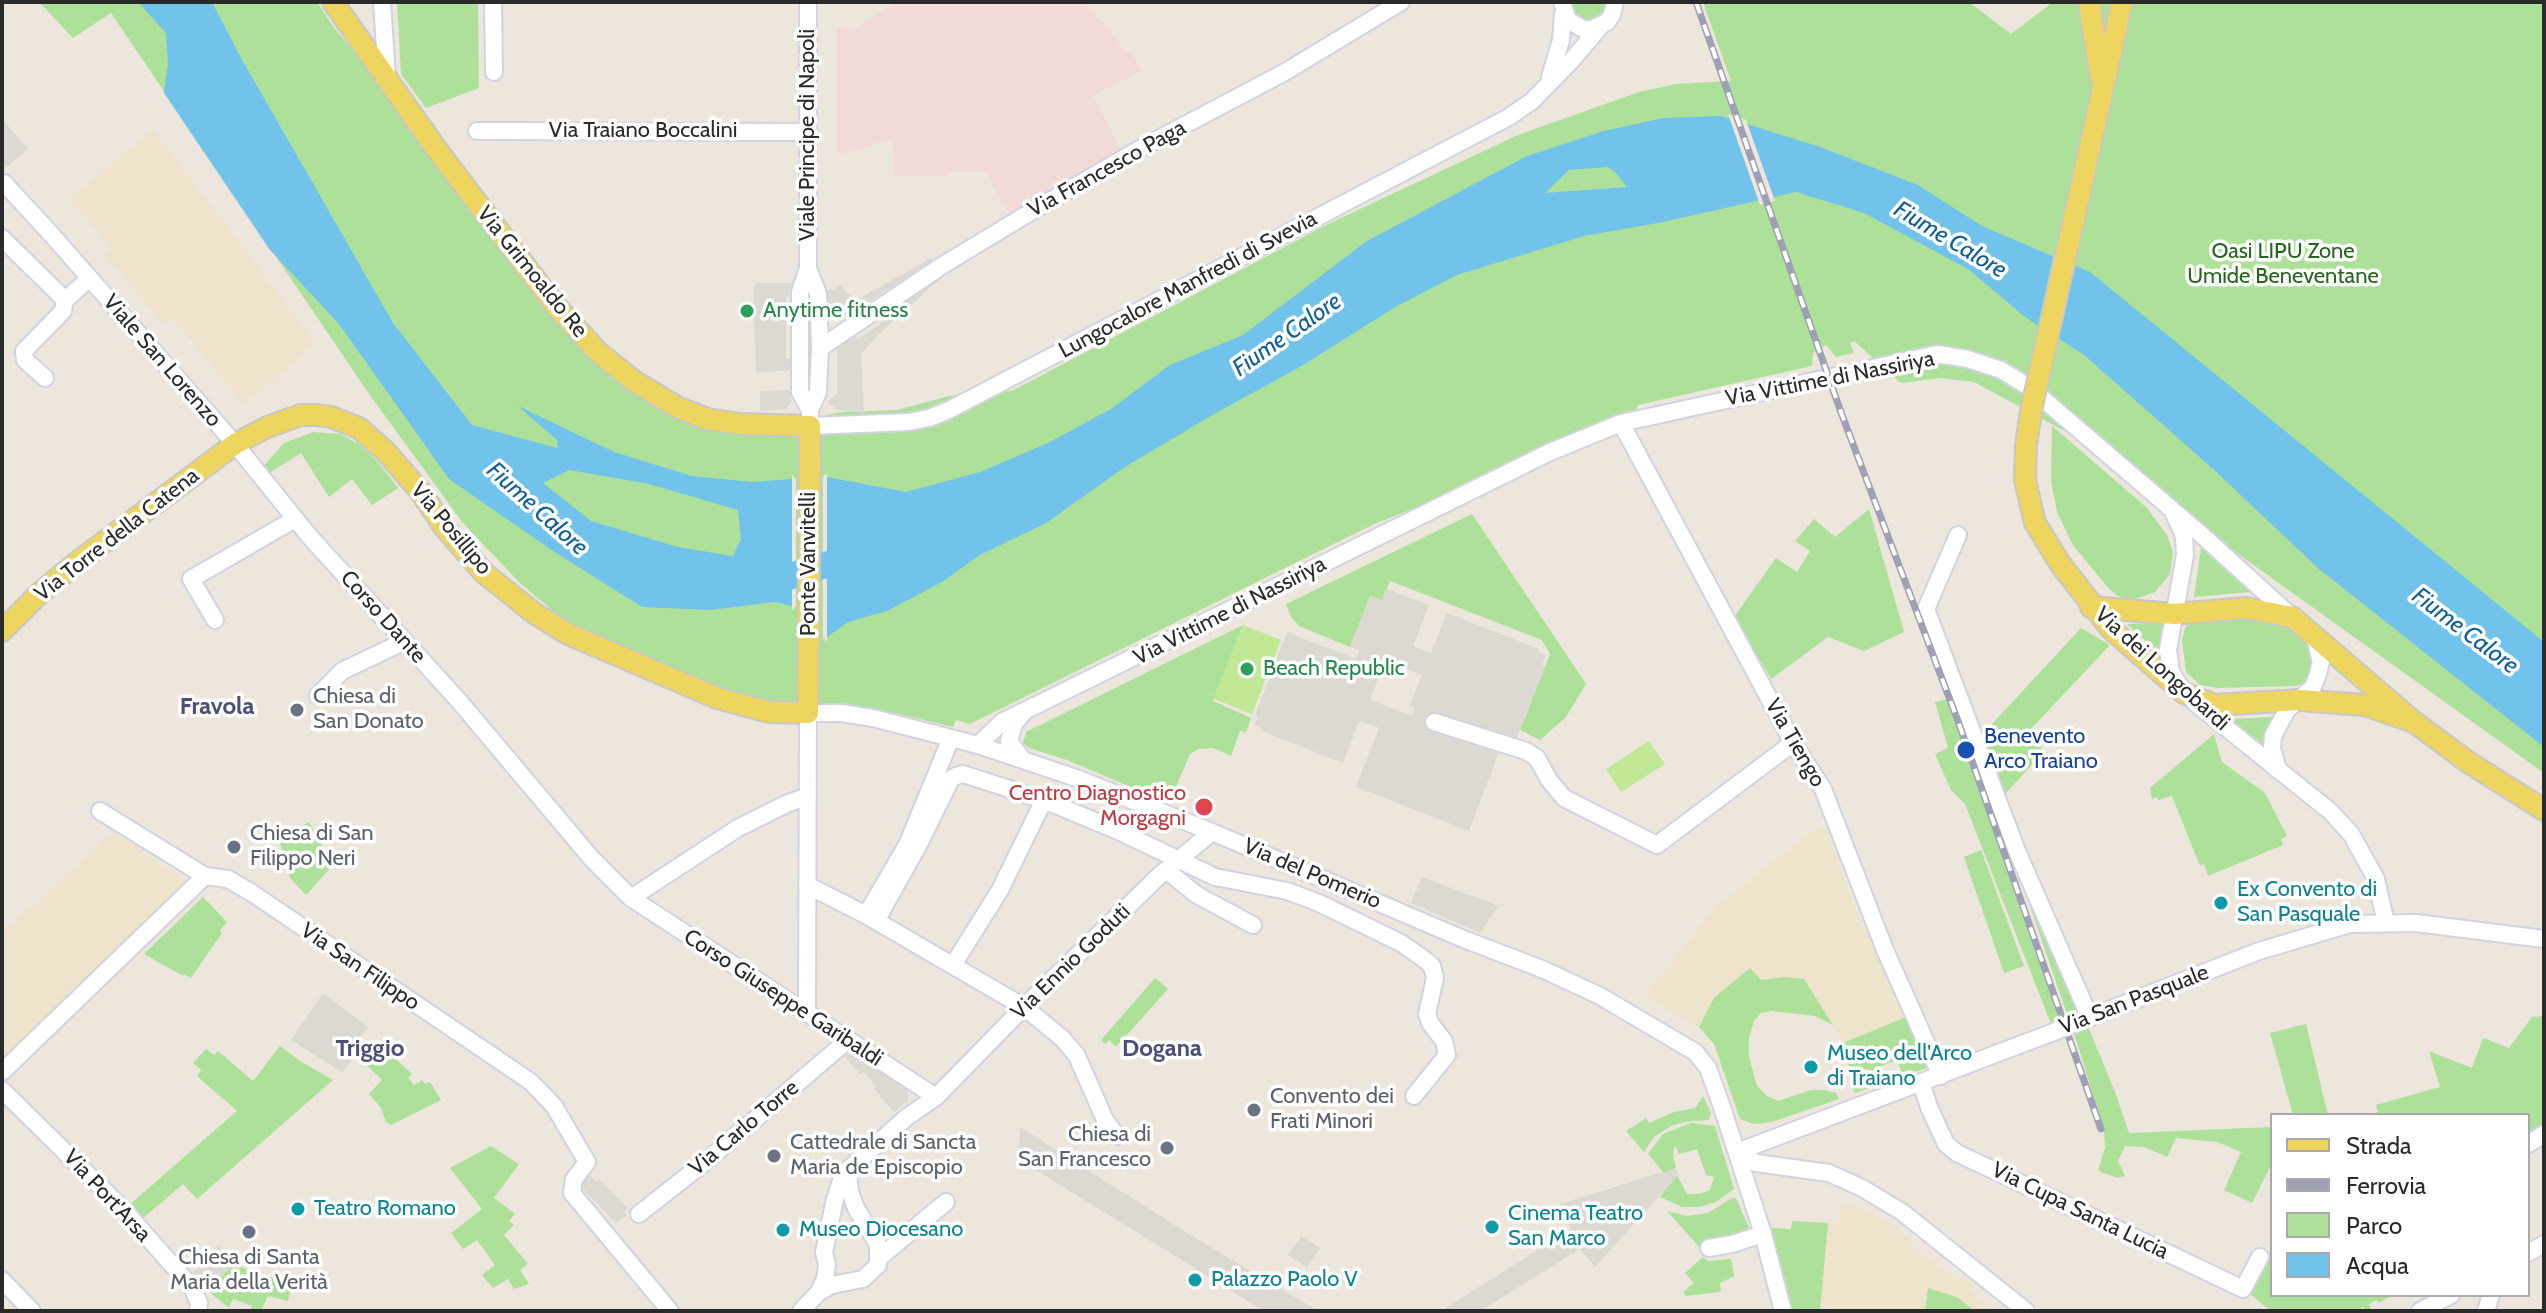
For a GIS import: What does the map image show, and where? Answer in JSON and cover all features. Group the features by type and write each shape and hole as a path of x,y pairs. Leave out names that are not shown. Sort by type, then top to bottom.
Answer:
{"main road":[{"name":"Via Grimoaldo Re","path":"333,2 437,150 555,305 598,352 645,388 677,407 707,419 724,422 809,416"},
{"name":"Via dei Longobardi","path":"2089,2 2102,92"},
{"name":"Via dei Longobardi","path":"2122,2 2031,411 2025,480 2035,523 2091,607 2111,629 2184,693"},
{"name":"Via Posillipo","path":"235,444 267,427 301,415 331,417 359,428 385,451 420,491 444,527 484,573 534,613 568,634 717,698 769,712 808,713"},
{"name":"Ponte Vanvitelli","path":"808,713 809,416"},
{"name":"Via Torre della Catena","path":"2,631 76,563 235,444"},
{"path":"2091,607 2175,614 2246,608 2292,617"},
{"name":"Via Vittime di Nassiriya","path":"2292,617 2414,722 2468,762 2544,810"},
{"path":"2184,693 2214,705 2300,700 2364,705 2414,722"}],"street":[{"path":"382,2 387,80"},
{"path":"493,2 494,72"},
{"name":"Viale Principe di Napoli","path":"808,2 809,285"},
{"name":"Via Francesco Paga","path":"820,348 943,265 1024,216 1145,146 1285,72 1401,2"},
{"name":"Lungocalore Manfredi di Svevia","path":"809,416 909,422 949,410 1509,117 1532,101 1609,15 1629,2"},
{"path":"1562,5 1575,26 1583,29 1609,15"},
{"name":"Lungocalore Manfredi di Svevia","path":"1546,86 1559,50 1562,5"},
{"name":"Via Traiano Boccalini","path":"477,131 808,132"},
{"name":"Viale San Lorenzo","path":"2,185 4,183 51,234 235,444"},
{"name":"Viale San Lorenzo","path":"2,238 65,300 89,279"},
{"path":"809,285 820,348 818,392 809,416 800,392 800,292 809,285"},
{"path":"45,378 25,360 24,351 63,311 65,300"},
{"name":"Via Vittime di Nassiriya","path":"978,745 1002,722 1550,452 1621,423 1937,354 1968,359 2001,370 2029,387 2292,617"},
{"name":"Via Tiengo","path":"1621,423 1793,743 1823,789 1885,950 1941,1076"},
{"name":"Corso Dante","path":"235,444 295,519 459,701 592,859 631,898"},
{"path":"2172,510 2184,536 2185,555 2168,650 2171,672 2184,693"},
{"path":"215,620 191,579 295,519"},
{"path":"1958,535 1926,609 2017,851 2086,1020"},
{"path":"2278,770 2272,748 2273,736 2287,710 2313,687 2318,674 2321,661 2314,636"},
{"path":"318,696 342,671 405,641"},
{"name":"Via dei Longobardi","path":"2184,693 2331,812 2351,834 2376,879 2386,923"},
{"path":"1023,760 1009,741 1014,724 1025,711"},
{"path":"807,1013 808,713"},
{"name":"Via del Pomerio","path":"808,713 862,716 978,745 1076,778 1542,969 1600,996 1695,1052 1708,1068 1737,1152 1783,1311"},
{"path":"1434,722 1526,751 1537,758 1564,798 1657,845 1793,743"},
{"path":"912,848 951,738"},
{"path":"871,918 944,792 956,776 963,774 1044,800 1116,830 1171,865 1197,895 1253,925"},
{"path":"631,898 738,828 808,796"},
{"path":"953,965 1000,890 1044,800"},
{"name":"Via San Filippo","path":"100,811 205,876 228,879 252,893 531,1082 554,1106 587,1162 574,1179 572,1193 670,1311"},
{"name":"Via Ennio Goduti","path":"848,1170 907,1117 936,1097 1171,865 1212,832"},
{"path":"1171,865 1287,891 1319,903 1401,943 1432,966 1435,985 1427,1014 1444,1041 1447,1055 1414,1096"},
{"path":"2,1072 205,876"},
{"path":"807,885 871,918 1024,1007 1063,1039 1077,1056 1105,1120 1117,1136"},
{"name":"Corso Giuseppe Garibaldi","path":"631,898 936,1097"},
{"name":"Via San Pasquale","path":"1737,1152 2274,946 2336,927 2416,923 2544,939"},
{"name":"Via Carlo Torre","path":"639,1214 848,1040"},
{"name":"Via Cupa Santa Lucia","path":"1921,1083 1946,1144 1957,1153 2243,1289 2260,1257"},
{"name":"Via Port'Arsa","path":"2,1090 123,1209 193,1289 199,1303 198,1311"},
{"path":"1737,1152 1756,1163 1829,1173 1862,1188 1902,1212 2026,1311"},
{"path":"848,1170 850,1192 867,1231 878,1245 879,1258"},
{"path":"819,1292 825,1279 827,1265 824,1252 835,1199 848,1170"},
{"path":"801,1311 819,1292 832,1285 869,1276 879,1258 946,1202"},
{"path":"829,1239 845,1227 853,1226 867,1231"},
{"path":"1709,1248 1763,1234"},
{"path":"827,1265 835,1276 849,1281"},
{"path":"2,1280 32,1311"},
{"path":"2420,1311 2447,1297"}],"shaded area":[{"path":"898,2 1084,2 1115,36 1124,52 1130,49 1141,71 1093,96 1122,151 1009,214 986,172 953,172 944,177 894,175 893,141 837,154 837,29 862,28 863,22"},
{"path":"2,119 28,149 2,171"},
{"path":"153,130 316,344 245,404 173,319 165,325 106,255 113,249 70,199"},
{"path":"931,258 932,261 845,317 831,319 823,290 835,289 840,285 855,301"},
{"path":"933,277 941,278 861,354 864,413 835,409 828,401 837,394 837,345 851,330 858,339 884,321 879,312"},
{"path":"756,283 795,283 795,291 786,297 786,359 793,359 790,370 756,373 753,290"},
{"path":"791,390 791,403 786,409 760,411 760,391"},
{"path":"1387,589 1429,605 1413,646 1431,653 1447,613 1539,649 1538,652 1546,655 1542,665 1545,666 1514,745 1500,749 1469,831 1356,787 1379,728 1359,721 1343,763 1254,725 1258,716 1255,715 1287,632 1356,659 1359,650 1350,647 1370,596 1382,600","holes":["1378,659 1422,675 1410,706 1415,708 1412,716 1370,700 1381,671 1375,668"]},
{"path":"1824,825 1855,908 1906,1017 1844,1042 1804,979 1785,977 1761,980 1714,998 1699,1027 1645,997 1716,907 1791,847"},
{"path":"109,836 120,836 189,884 2,1059 2,934"},
{"path":"1422,877 1498,906 1480,933 1411,903"},
{"path":"323,993 368,1027 353,1046 359,1052 342,1072 291,1040"},
{"path":"852,1050 907,1087 908,1100 894,1112 864,1072 860,1074 845,1057"},
{"path":"1020,1127 1187,1233 1318,1311 1264,1311 1018,1159"},
{"path":"1676,1168 1678,1175 1595,1267 1580,1249 1480,1311 1441,1311 1571,1229 1560,1204"},
{"path":"587,1174 597,1181 599,1179 628,1208 624,1212 627,1215 616,1223 583,1189 582,1180"},
{"path":"1842,1201 1898,1229 1912,1241 1911,1246 1960,1282 1966,1276 1974,1283 1969,1289 1995,1311 1975,1311 1957,1297 1928,1288 1925,1311 1828,1311 1828,1306 1821,1305 1820,1311 1771,1228 1791,1229 1792,1221 1838,1224"},
{"path":"1301,1236 1320,1248 1307,1267 1288,1255"},
{"path":"219,1246 235,1263 207,1290 191,1274"}],"green space":[{"name":"Oasi LIPU Zone Umide Beneventane","path":"39,2 317,2 335,29 598,343 655,388 719,417 793,421 843,412 897,410 949,396 1012,391 1328,224 1518,135 1639,92 1676,84 1731,81 1703,2 1969,2 2011,34 2053,2 2544,2 2544,773 2072,435 1974,382 1941,378 1901,383 1854,341 1850,343 1854,353 1836,357 1826,345 1813,353 1812,366 1638,405 1628,425 1374,524 970,724 956,720 953,727 882,710 858,714 770,705 694,684 612,647 563,619 521,584 463,523 369,394 111,13 73,38"},
{"path":"397,2 478,2 479,88 426,108 401,74"},
{"path":"1567,2 1607,2 1607,5 1601,16 1583,21 1572,16"},
{"path":"2052,426 2146,507 2167,535 2173,552 2170,574 2155,592 2132,600 2118,596 2073,545 2057,512 2051,481"},
{"path":"313,432 340,434 359,444 398,488 372,505 352,479 329,497 301,453 266,475 264,466 284,443"},
{"path":"1869,509 1904,632 1864,651 1828,637 1771,679 1734,617 1776,558 1797,572 1810,551 1795,541 1814,519 1835,537"},
{"path":"1472,514 1586,684 1566,717 1540,740 1520,730 1550,654 1542,640 1390,581 1382,600 1370,596 1350,647 1299,626 1286,604"},
{"path":"2201,548 2251,592 2194,597"},
{"path":"2269,618 2286,627 2314,651 2313,672 2305,683 2295,686 2217,688 2200,685 2186,672 2182,640 2185,628 2192,620"},
{"path":"2163,623 2158,652 2127,624"},
{"path":"1243,625 1213,701 1251,718 1246,732 1240,731 1231,756 1213,748 1198,749 1190,754 1169,803 1023,743 1026,732"},
{"name":"Beach Republic","path":"1243,625 1281,640 1252,714 1214,699"},
{"path":"2081,628 2110,645 2030,730 2044,752 2005,794 1980,737"},
{"path":"1947,699 2059,1020 2051,1024 1965,804 1951,790 1935,754 1948,748 1935,702"},
{"path":"2274,717 2263,750 2227,719"},
{"path":"2214,734 2222,762 2265,793 2287,836 2281,839 2283,845 2208,876 2204,864 2200,866 2172,796 2152,799 2150,788"},
{"path":"1649,741 1665,764 1621,792 1606,769"},
{"path":"309,822 332,866 306,895 290,878 279,840"},
{"path":"1981,850 2024,966 2004,973 1964,857"},
{"path":"2015,862 2066,973 2129,1133 2270,1127 2270,1167 2252,1203 2224,1190 2241,1152 2217,1142 2176,1138 2167,1157 2144,1147 2125,1146 2118,1161 2125,1176 2118,1178 2098,1171 2105,1148 2104,1132"},
{"path":"203,897 227,922 191,978 144,954"},
{"path":"1750,968 1761,980 1785,977 1804,979 1833,1025 1815,1016 1772,1011 1761,1013 1754,1021 1749,1037 1749,1056 1757,1086 1778,1101 1811,1090 1836,1093 1839,1099 1772,1122 1754,1124 1740,1119 1714,1044 1699,1027 1714,998"},
{"path":"1155,978 1168,989 1116,1047 1109,1040 1105,1044 1101,1040"},
{"path":"2544,1016 2544,1128 2530,1138 2530,1113 2376,1113 2376,1105 2440,1087 2429,1051 2472,1068 2483,1038 2509,1048 2532,1017"},
{"path":"1906,1017 1929,1067 1855,1093 1852,1088 1858,1073 1883,1077 1901,1070 1897,1060 1879,1067 1878,1071 1849,1067 1843,1043"},
{"path":"2306,1024 2328,1113 2292,1113 2270,1033"},
{"path":"380,1045 412,1074 408,1078 414,1085 422,1080 425,1084 430,1082 441,1100 391,1125 386,1122 381,1108 369,1094 382,1080 363,1062"},
{"path":"280,1046 333,1080 197,1199 183,1184 142,1219 128,1206 237,1111 197,1076 201,1070 193,1063 206,1049 214,1055 218,1051 253,1081"},
{"path":"1703,1096 1711,1113 1709,1120 1671,1126 1654,1137 1644,1152 1626,1131 1646,1118 1649,1123 1674,1112 1695,1108"},
{"path":"1691,1123 1715,1126 1734,1189 1716,1202 1699,1207 1682,1207 1660,1197 1677,1175 1687,1194 1710,1190 1714,1177 1706,1175 1697,1149 1679,1154 1675,1145 1673,1155 1676,1168 1664,1173 1648,1154 1663,1134"},
{"path":"491,1146 519,1164 494,1198 515,1214 509,1221 514,1225 504,1235 528,1264 520,1270 529,1284 514,1289 508,1279 493,1288 482,1275 495,1265 477,1240 463,1249 451,1233 482,1209 450,1168"},
{"path":"1736,1198 1749,1228 1700,1248 1667,1211 1687,1216 1708,1213"},
{"path":"1792,1221 1828,1223 1820,1311 1790,1311 1777,1270 1771,1228 1791,1229"},
{"path":"2270,1251 2270,1297 2389,1297 2369,1304 2372,1311 2366,1311 2363,1307 2356,1311 2271,1311 2250,1294"},
{"path":"1703,1257 1708,1261 1731,1259 1734,1276 1720,1283 1721,1292 1685,1296 1684,1291 1694,1283 1685,1273"},
{"path":"235,1263 250,1272 292,1282 288,1301 268,1296 261,1311 250,1311 252,1306 233,1299 229,1308 207,1290"},
{"path":"1928,1288 1957,1297 1975,1311 1925,1311"}],"water":[{"path":"138,2 212,2 393,323 472,425 557,448 558,441 518,406 614,452 692,476 752,482 792,479 792,606 775,602 710,610 642,607 553,551 449,479 339,324 270,250 164,93 168,64 166,33","holes":["569,470 649,484 738,510 741,539 733,556 678,547 591,521 543,483"]},
{"path":"1721,116 1820,147 1918,185 1982,226 2090,272 2544,642 2544,747 2319,569 2212,468 2084,355 2025,317 1968,269 1864,213 1796,192 1584,236 1457,275 1397,306 1300,367 1125,467 1046,523 980,555 942,582 887,611 848,622 827,637 827,477 906,492 980,472 1048,443 1111,409 1170,365 1243,335 1367,241 1527,156 1604,131 1663,118","holes":["1608,167 1627,187 1545,193 1569,170"]}],"pier":[{"path":"1728,114 1746,120 1775,201 1760,205"},
{"path":"827,473 826,641 823,637 823,477"},
{"path":"792,475 796,479 796,606 792,610"}],"waterway":[{"name":"Fiume Calore","path":"759,586 858,555"}],"railway":[{"path":"1696,2 1842,415 1958,721 2101,1129"}],"place":[{"name":"Anytime fitness","path":"747,311"},
{"name":"Beach Republic","path":"1247,669"},
{"name":"Chiesa di San Donato","path":"297,710"},
{"name":"Benevento Arco Traiano","path":"1966,750"},
{"name":"Centro Diagnostico Morgagni","path":"1204,807"},
{"name":"Chiesa di San Filippo Neri","path":"234,847"},
{"name":"Ex Convento di San Pasquale","path":"2221,903"},
{"name":"Museo dell'Arco di Traiano","path":"1811,1067"},
{"name":"Convento dei Frati Minori","path":"1254,1110"},
{"name":"Chiesa di San Francesco","path":"1167,1148"},
{"name":"Cattedrale di Sancta Maria de Episcopio","path":"774,1156"},
{"name":"Teatro Romano","path":"298,1209"},
{"name":"Cinema Teatro San Marco","path":"1492,1227"},
{"name":"Museo Diocesano","path":"783,1230"},
{"name":"Chiesa di Santa Maria della Verità","path":"249,1232"},
{"name":"Palazzo Paolo V","path":"1195,1280"}],"district":[{"name":"Fravola","path":"217,707"},
{"name":"Triggio","path":"370,1049"},
{"name":"Dogana","path":"1162,1049"}]}
